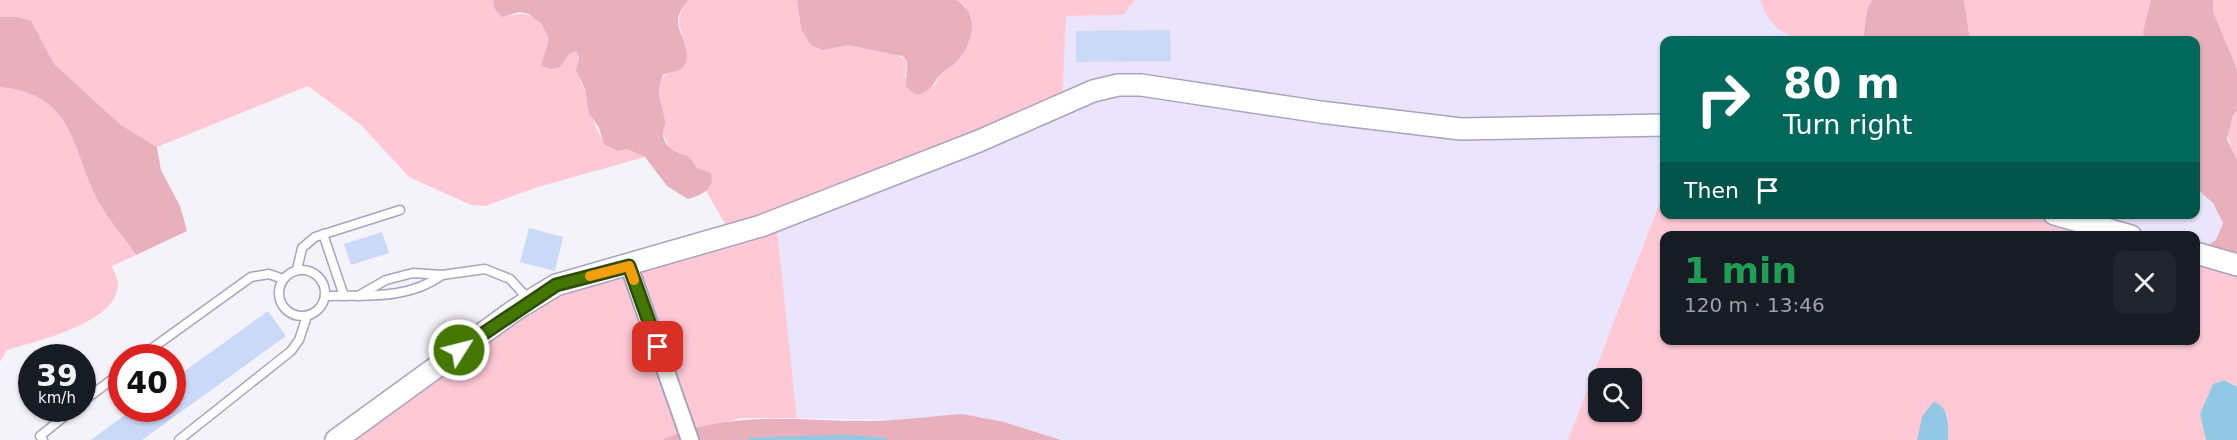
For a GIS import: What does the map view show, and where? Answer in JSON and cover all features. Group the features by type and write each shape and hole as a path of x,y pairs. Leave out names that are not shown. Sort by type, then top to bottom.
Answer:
{"street":[{"path":"336,440 530,301 556,285 629,266 761,226 844,195 1093,91 1118,85 1176,89 1320,112 1461,129 1660,125"},
{"path":"2072,219 2114,231"},
{"path":"2200,254 2237,265"},
{"path":"629,266 689,434"}],"lane":[{"path":"297,270 302,248 309,240 400,210"},
{"path":"323,234 344,296"},
{"path":"358,296 386,280 413,273 442,275 476,269 493,271 510,279 530,301"},
{"path":"297,270 308,270 318,276 324,285 325,296 317,311 307,316 296,315 283,305 279,289 283,279 297,270"},
{"path":"157,344 251,277 269,274 283,279"},
{"path":"325,296 394,295 430,284 442,275"},
{"path":"179,440 291,351 299,340 307,316"},
{"path":"42,440 40,436 58,422"}],"shaded area":[{"path":"0,0 493,0 494,8 508,16 527,15 543,24 549,40 542,65 576,50 580,80 599,134 610,147 617,151 627,149 645,157 538,187 485,206 471,205 409,177 361,125 308,86 157,147 121,125 54,64 42,43 16,17 0,17"},
{"path":"493,0 688,0 678,19 687,52 685,64 679,70 663,75 660,82 660,98 665,122 663,135 666,143 673,150 686,155 697,168 711,173 712,179 709,187 688,199 667,186 645,157 627,149 617,151 604,144 599,128 589,113 585,89 576,70 579,58 576,51 569,54 560,67 551,69 541,66 549,39 542,24 529,14 519,12 502,17 494,8"},
{"path":"688,0 797,0 801,29 823,50 848,45 895,54 907,60 905,78 934,86 940,75 959,60 966,6 956,0 1135,0 1123,15 1066,16 1062,104 776,220 797,418 741,418 662,440 336,440 514,310 731,234 706,191 712,178 693,166 691,160 671,150 662,132 663,116 658,91 659,84 663,77 671,71 682,33 679,24 680,16"},
{"path":"797,0 956,0 963,5 971,19 971,35 964,52 957,61 941,74 929,89 917,95 906,87 907,60 902,56 848,45 823,50 811,45 801,29"},
{"path":"1135,0 1760,0 1762,7 1789,36 1660,36 1660,202 1596,368 1588,368 1588,388 1568,440 1061,440 1004,422 797,418 776,220 1066,16 1123,15"},
{"path":"1760,0 1872,0 1867,10 1864,36 1792,36 1777,28"},
{"path":"1872,0 1964,0 1969,36 1864,36 1867,10"},
{"path":"1964,0 2151,0 2144,36 1969,36"},
{"path":"2151,0 2213,0 2213,12 2237,69 2237,111 2233,115 2227,139 2237,160 2237,265 2200,254 2200,251 2216,240 2223,223 2213,203 2200,192 2200,36 2144,36"},
{"path":"2213,0 2237,0 2237,69 2213,12"},
{"path":"0,17 16,17 31,21 54,64 121,125 157,147 161,170 180,206 187,231 136,255 101,206 68,129 58,114 45,101 26,92 0,87"},
{"path":"0,87 26,92 45,101 58,114 68,129 101,206 136,255 112,266 118,284 114,298 105,310 91,320 73,328 26,344 18,344 18,347 7,350 0,362"},
{"path":"2237,111 2237,160 2228,129"},
{"path":"2200,192 2213,203 2223,223 2216,240 2200,251 2200,231 2116,231 2069,219 2200,219"},
{"path":"1660,202 1660,219 2069,219 2116,231 1660,231 1660,345 2200,345 2200,254 2237,265 2237,387 2224,380 2213,384 2200,414 2206,440 1948,440 1947,414 1920,434 1917,440 1568,440 1588,388 1588,422 1642,422 1642,368 1596,368"},
{"path":"962,414 1004,422 1061,440 662,440 689,430 741,420 875,421"}],"water":[{"path":"2224,380 2237,387 2237,440 2206,440 2200,414 2213,384"},
{"path":"1933,402 1939,404 1945,412 1948,423 1948,440 1917,440 1922,417"}],"building":[{"path":"1170,30 1171,61 1076,62 1076,31"},
{"path":"529,228 563,237 555,271 520,262"},
{"path":"382,232 389,253 351,265 344,244"},
{"path":"268,311 286,336 186,408 186,370"},
{"path":"115,422 167,422 142,440 91,440"}],"waterway":[{"path":"750,440 844,437 885,440"}],"slow traffic":[{"path":"590,276 629,266 634,280"}],"route":[{"path":"459,350 514,310 556,285 629,266 658,347"}]}
